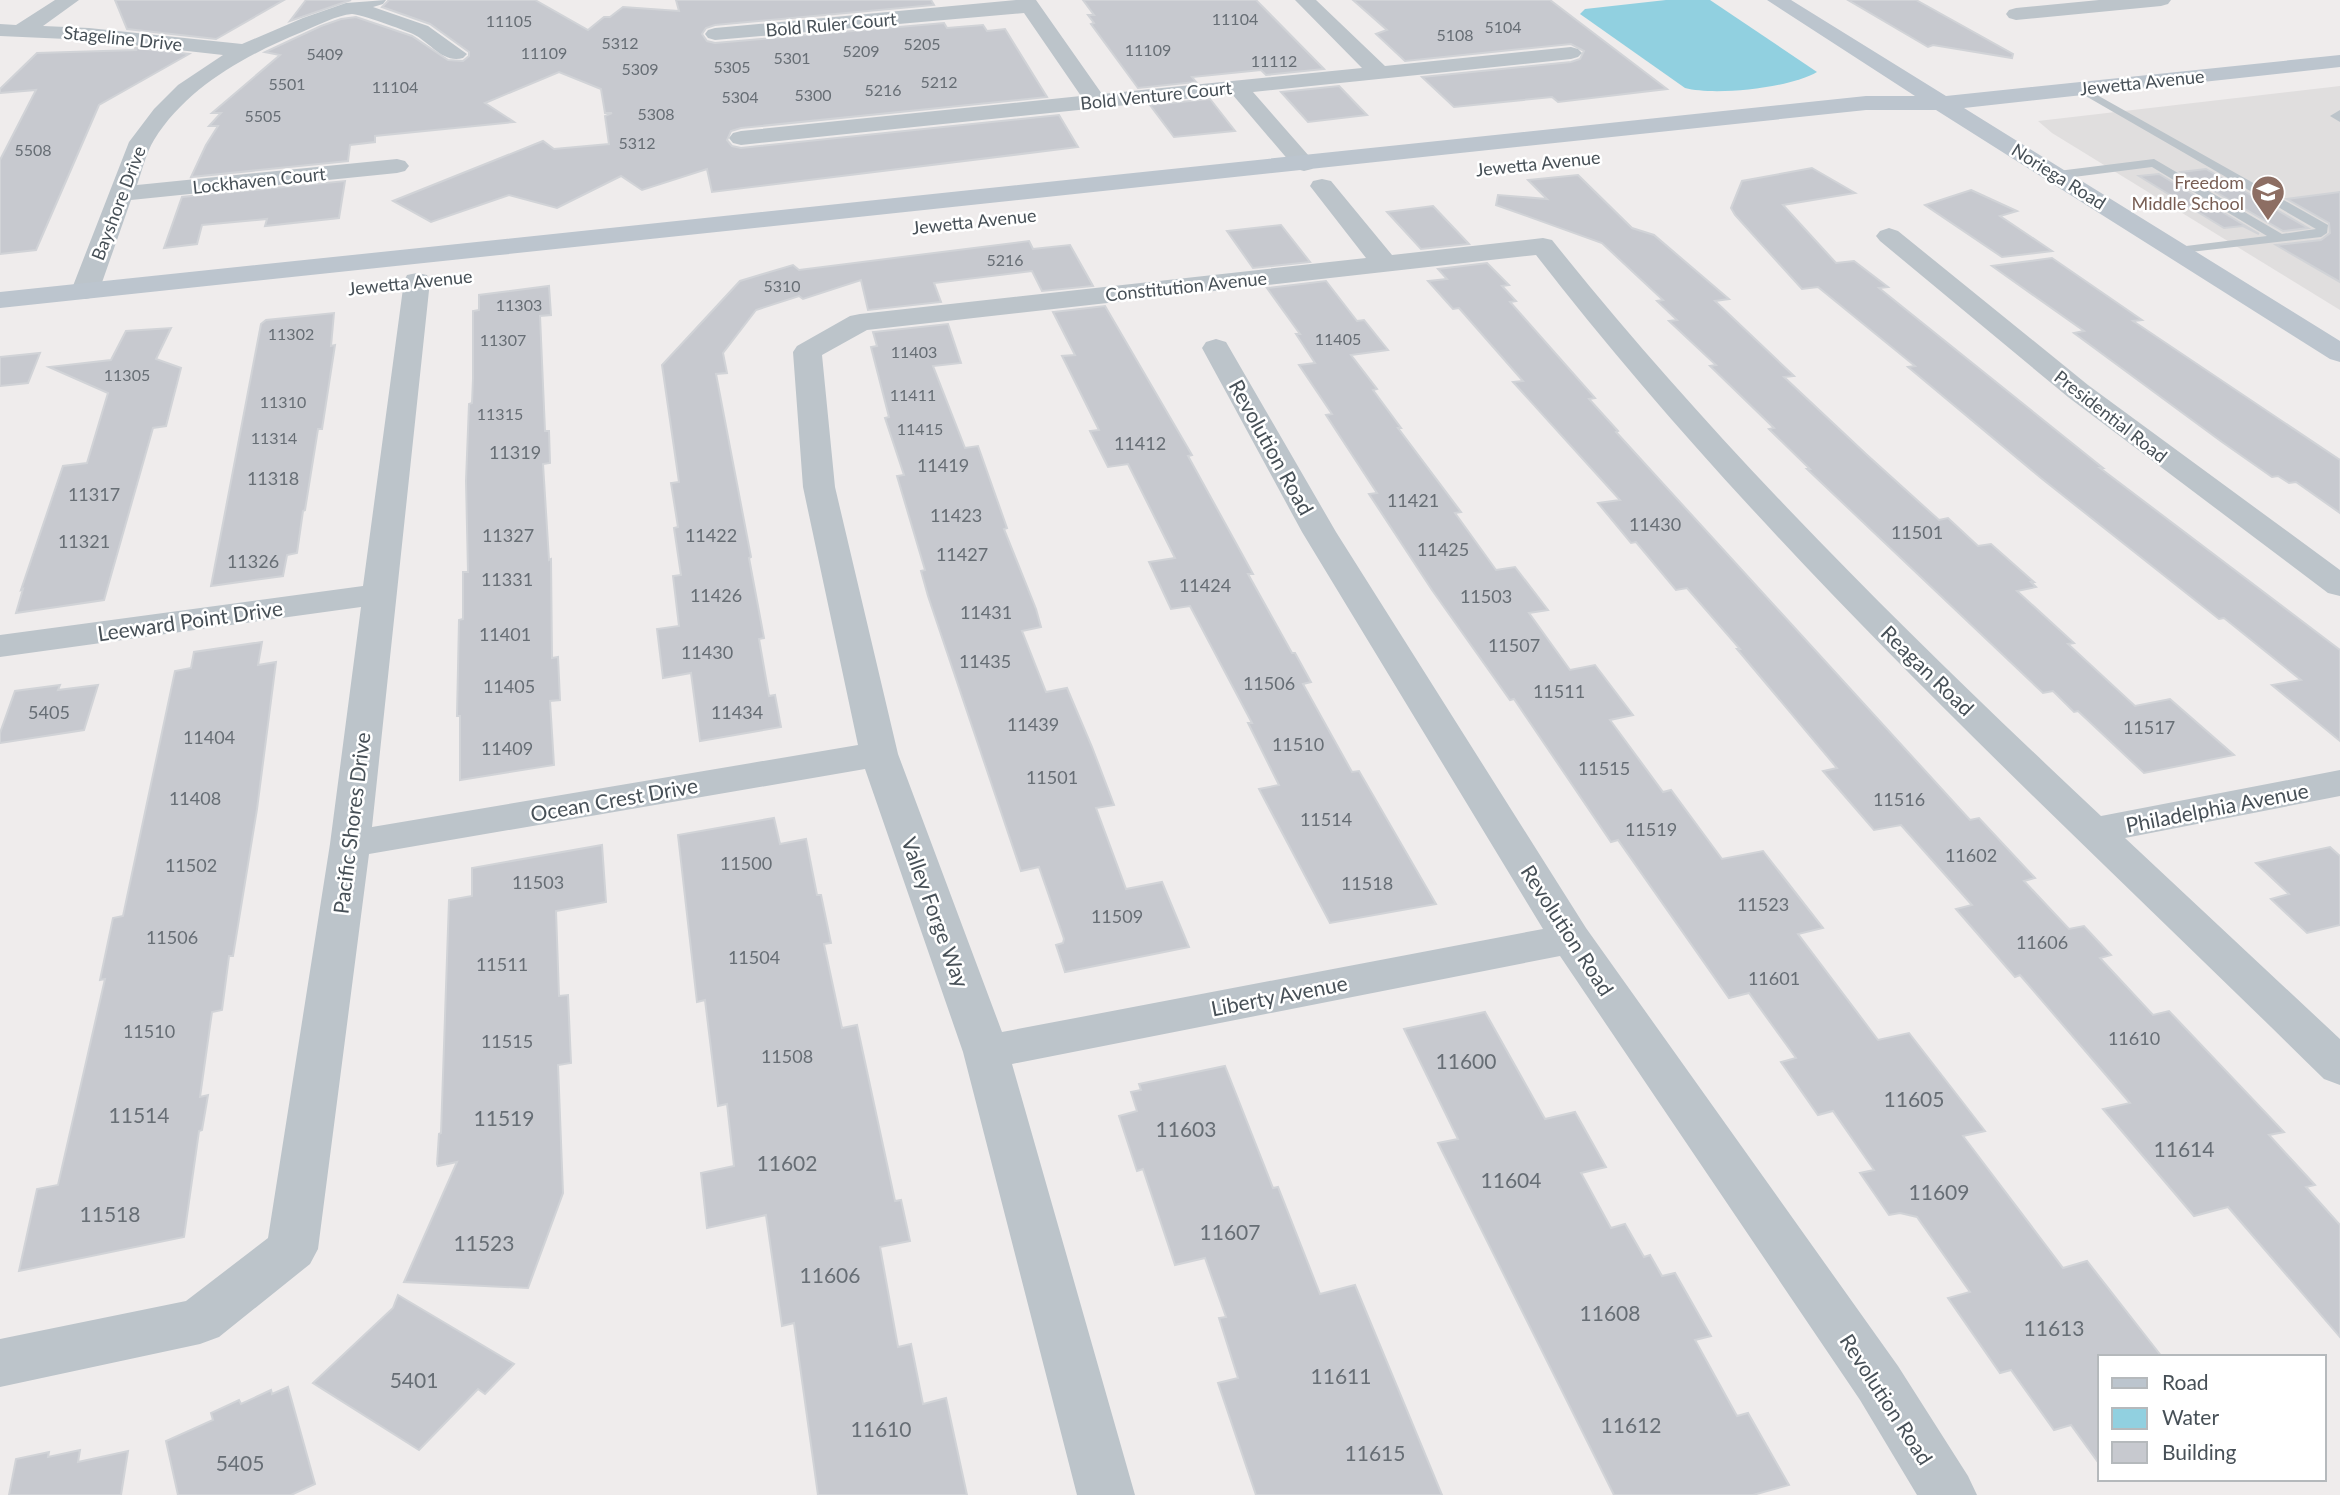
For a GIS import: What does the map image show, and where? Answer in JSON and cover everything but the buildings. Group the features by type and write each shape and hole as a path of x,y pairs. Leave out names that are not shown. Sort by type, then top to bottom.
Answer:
{"street":[{"path":"22,30 69,0"},
{"name":"Bayshore Drive","path":"85,291 141,142 153,122 193,84 246,51 284,33 376,0"},
{"path":"1305,0 1379,72"},
{"name":"Noriega Road","path":"1777,0 2340,353"},
{"path":"2016,14 2161,0"},
{"path":"1028,3 1095,101"},
{"name":"Bold Ruler Court","path":"715,34 1028,3"},
{"path":"352,7 421,30 441,41 456,54"},
{"name":"Stageline Drive","path":"0,30 89,34 246,51"},
{"name":"Bold Venture Court","path":"741,138 1571,53"},
{"name":"Jewetta Avenue","path":"0,300 1866,103 1944,103 2340,61"},
{"path":"1074,211 1120,194 1267,177 1304,164 1237,87"},
{"name":"Jewetta Avenue","path":"1873,128 1900,125 1944,103"},
{"path":"1322,186 1326,176 1335,173 1463,157 1510,142"},
{"name":"Lockhaven Court","path":"122,194 397,166"},
{"path":"1295,189 1349,183"},
{"path":"1322,186 1385,264"},
{"name":"Jewetta Avenue","path":"834,236 1102,208"},
{"name":"Pacific Shores Drive","path":"0,1363 200,1321 292,1249 350,844 417,281 434,271 464,263 597,248 634,234"},
{"name":"Presidential Road","path":"1889,236 2078,391 2340,586"},
{"name":"Constitution Avenue","path":"834,337 860,322 1543,246"},
{"name":"Reagan Road","path":"1543,246 1615,337 1738,476 1908,651 2340,1067"},
{"path":"0,313 48,305 85,291"},
{"name":"Valley Forge Way","path":"834,337 807,352 819,487 879,754 986,1052 1106,1495"},
{"name":"Revolution Road","path":"1216,348 1319,532 1571,939 1879,1383 1948,1495"},
{"name":"Leeward Point Drive","path":"0,646 380,594"},
{"name":"Ocean Crest Drive","path":"350,844 879,754"},
{"name":"Philadelphia Avenue","path":"2094,831 2340,783"},
{"name":"Liberty Avenue","path":"986,1052 1571,939"}],"lane":[{"path":"2081,89 2323,228 2321,233 2178,251"},
{"path":"2340,113 2336,116 2340,119"},
{"path":"2058,175 2154,163 2280,238"}],"shaded area":[{"name":"Freedom Middle School","path":"2340,86 2340,310 2052,133 2038,121"}],"water":[{"path":"1666,0 1710,0 1817,72 1805,78 1752,89 1714,91 1685,88 1580,14 1585,9"}],"place":[{"name":"Freedom Middle School","path":"2268,222"}]}
